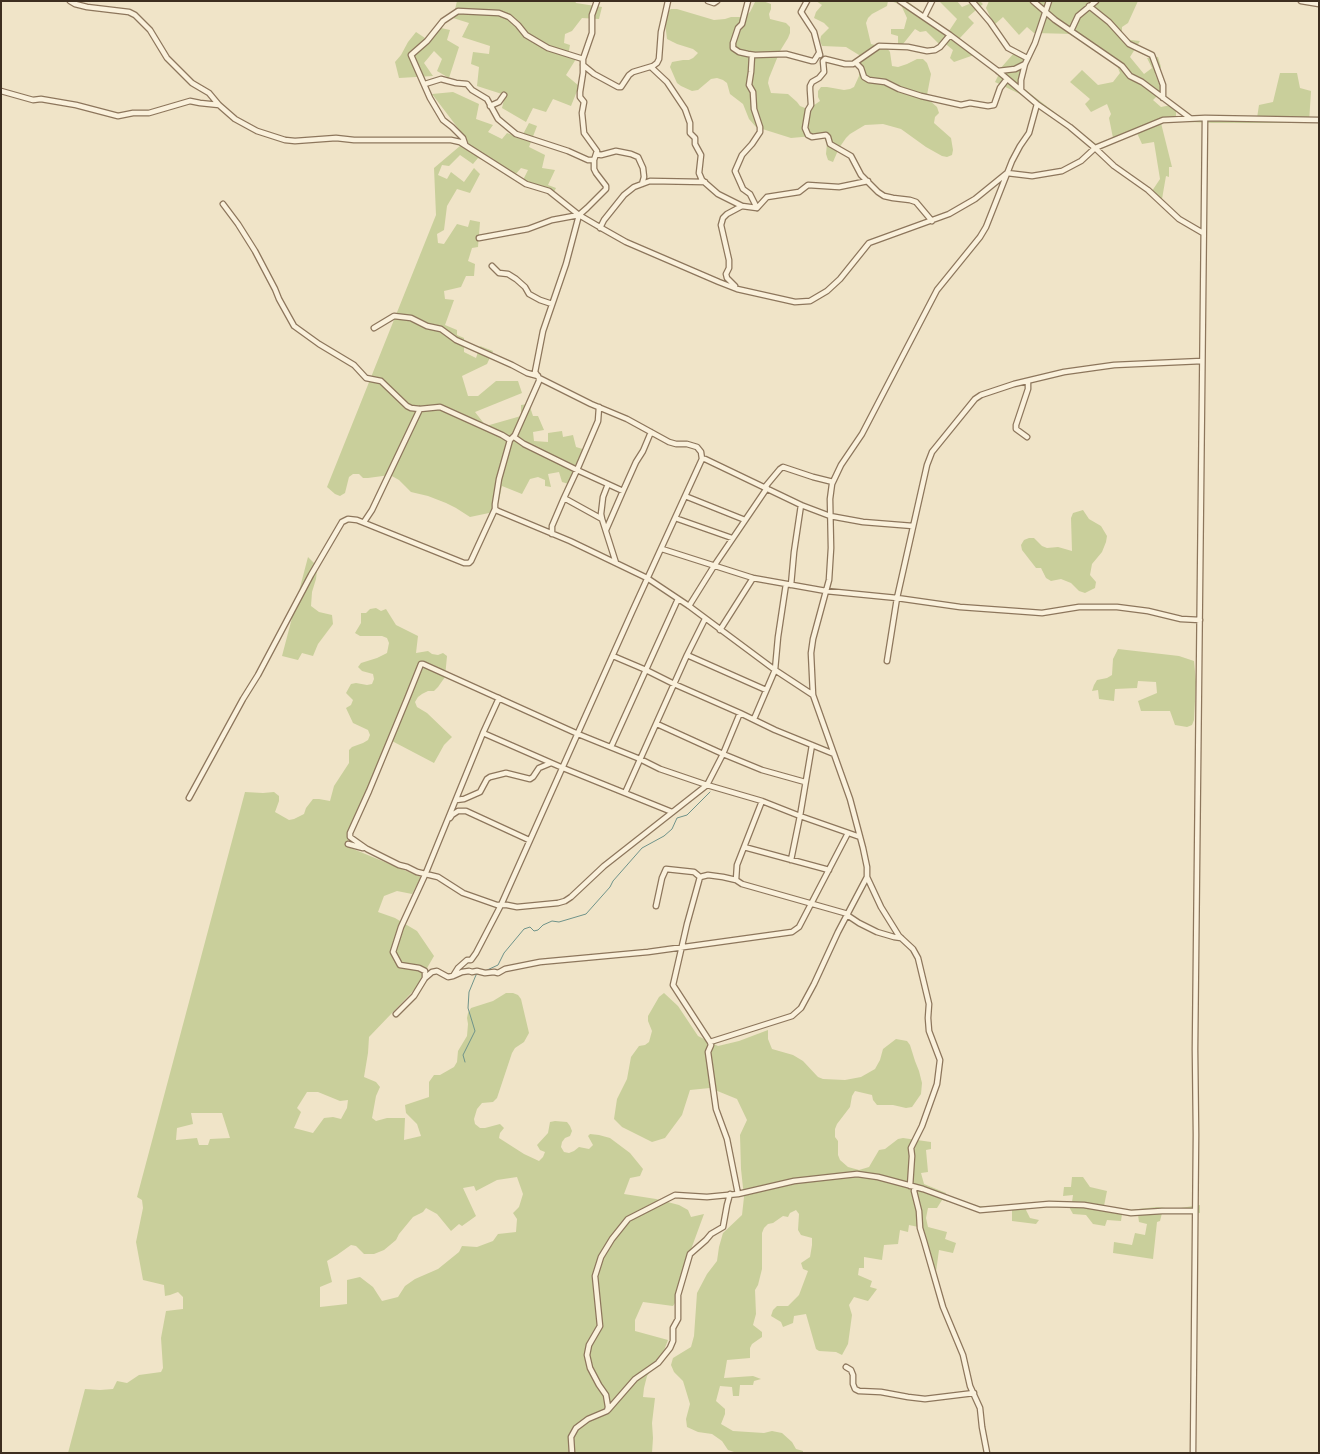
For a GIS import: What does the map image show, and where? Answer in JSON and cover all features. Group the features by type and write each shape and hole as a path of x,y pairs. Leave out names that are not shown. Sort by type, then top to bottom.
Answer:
{"street":[{"path":"70,1 75,4 115,9 135,15 150,30 168,58 193,84 209,93 219,105 236,119 257,131 299,141 334,138 352,140 456,140 526,184 549,191 600,228 626,242 696,273 738,288 795,302 810,301 826,291 840,279 869,243 950,214 975,199 1007,172 1032,176 1062,171 1081,161 1095,148 1159,121 1190,118 1319,120"},
{"path":"479,238 528,229 552,220 579,214 606,189 606,186 596,173 594,160 597,154 595,147 584,133 582,113 584,102 580,97 583,62 592,33 592,15 597,1"},
{"path":"465,144 463,138 443,120 411,55 427,41 443,21 458,11 499,13 509,17 526,35 548,48 583,62 594,74 621,87 629,75 657,63 668,1"},
{"path":"708,1 717,1"},
{"path":"748,1 742,24 738,28 733,43 733,48 738,52 752,55 786,54 812,61 820,53"},
{"path":"807,1 801,12 814,32 820,53 825,59 845,64 856,63 879,46 908,47 927,51 935,50 950,35"},
{"path":"900,1 998,71 1037,104 1070,127 1114,166 1148,190 1179,219 1203,233"},
{"path":"924,17 932,1"},
{"path":"972,1 990,22 993,29 1008,48 1027,58"},
{"path":"1033,1 1071,31 1122,66 1130,76 1142,82 1190,118"},
{"path":"1021,90 1021,80 1025,64 1035,43 1048,1"},
{"path":"1071,31 1078,16 1096,1"},
{"path":"1301,1 1318,3"},
{"path":"1089,6 1109,22 1129,44 1152,55 1163,85 1163,98"},
{"path":"752,55 752,72 749,85 760,132 742,155 735,171 743,189 750,194 757,208"},
{"path":"825,59 823,61 824,72 810,86 811,104 808,110 806,128 808,135 812,137 826,135 830,144 851,156 861,175 878,192 884,196 916,202 932,221"},
{"path":"856,63 861,68 864,77 869,80 885,82 920,96 961,105 970,103 994,105 1000,88 1007,79"},
{"path":"998,71 1015,69 1025,64"},
{"path":"651,67 667,82 685,109 690,123 690,133 701,155 699,173 705,182 718,194 742,206 757,208"},
{"path":"425,84 441,79 467,84 472,90 487,100 498,119 516,134 568,151 588,160 594,160"},
{"path":"1,91 35,100 41,99 76,104 118,116 149,112 190,101 219,105"},
{"path":"490,106 499,102 504,95"},
{"path":"710,1042 769,1024 792,1016 797,1012 806,1001 867,877 867,867 850,799 813,695 811,654 813,639 829,580 830,516 833,482 841,465 862,434 938,290 980,237 1007,172 1029,133 1037,104"},
{"path":"1193,1453 1195,1049 1205,118"},
{"path":"597,154 601,155 616,151 638,157 643,168 644,177 642,184"},
{"path":"600,228 624,195 634,187 650,181 705,182"},
{"path":"757,208 767,197 799,192 808,184 839,187 868,181"},
{"path":"223,204 255,251 294,326 354,365 366,378 381,381 411,408 440,407 623,491"},
{"path":"738,288 727,278 729,260 721,226 723,218 727,214 742,206"},
{"path":"539,377 535,372 535,367 543,331 566,264 579,214"},
{"path":"492,266 499,273 508,274 516,279 525,287 529,294 552,304"},
{"path":"374,328 394,316 411,318 427,326 441,329 456,340 539,377 670,442 697,447 701,452 702,459 501,905 476,953 471,960 467,960 458,968 453,976"},
{"path":"887,661 897,598 928,465 934,448 978,397 1008,386 1064,372 1114,364 1202,361"},
{"path":"188,798 243,698 258,675 311,574 342,522 348,519 364,522 422,547 469,563 495,509 499,479 512,439 530,402 539,377"},
{"path":"1027,437 1016,429 1016,425 1028,389 1028,381"},
{"path":"552,534 552,526 598,420 599,407"},
{"path":"364,522 372,510 420,409"},
{"path":"606,530 636,462 644,451 651,432"},
{"path":"702,459 801,505 830,516 914,526"},
{"path":"689,606 732,538 780,469 784,467 833,482"},
{"path":"608,484 603,497 601,514 616,563"},
{"path":"685,496 745,520"},
{"path":"564,498 602,520"},
{"path":"754,719 775,670 778,637 789,584 801,505"},
{"path":"495,509 647,578 813,695"},
{"path":"675,518 732,538"},
{"path":"662,549 753,578 826,591 897,598 951,606 1042,613 1080,608 1117,607 1148,611 1181,619 1200,620"},
{"path":"720,630 753,578"},
{"path":"610,747 678,599"},
{"path":"625,793 705,619"},
{"path":"687,655 766,690"},
{"path":"612,656 812,746 834,754"},
{"path":"367,850 350,838 350,833 421,664 425,664 578,734 674,774 762,800 800,816 860,837"},
{"path":"425,978 424,970 400,965 392,952 499,698"},
{"path":"348,844 426,875 438,877 463,893 497,905 516,907 565,901 604,866 707,785 723,754 740,713"},
{"path":"657,724 762,770 805,782"},
{"path":"483,733 672,812"},
{"path":"791,860 812,746"},
{"path":"456,800 464,799 480,792 490,777 506,773 530,779 538,768 552,763"},
{"path":"736,880 737,865 762,800"},
{"path":"447,821 458,811 466,811 529,840"},
{"path":"396,1014 414,996 425,978 432,972 437,971 448,977 469,971 498,973 505,969 540,962 648,952 792,932 799,927 848,833"},
{"path":"744,847 829,870"},
{"path":"656,906 662,878 666,869 694,872 700,877 713,875 736,880 742,884 847,915 859,924 877,932 901,938"},
{"path":"700,877 686,924 672,985 711,1045 708,1052 716,1109 727,1139 738,1194"},
{"path":"867,877 881,907 901,938 913,949 918,958 929,1004 929,1031 940,1060 937,1084 922,1126 911,1148 912,1186 919,1211 920,1228 945,1312 963,1355 970,1386 980,1408 987,1453"},
{"path":"607,1411 608,1397 590,1368 587,1355 589,1345 600,1326 595,1276 604,1251 628,1219 675,1195 707,1197 738,1194 794,1181 857,1174 878,1177 912,1186 980,1210 1049,1204 1087,1205 1131,1213 1162,1211 1195,1212"},
{"path":"572,1453 571,1437 576,1428 588,1419 607,1411 635,1379 658,1363 670,1348 678,1319 678,1295 690,1254 711,1234 722,1227 730,1194"},
{"path":"846,1367 851,1370 853,1384 855,1389 859,1391 881,1392 926,1399 974,1393"}],"green space":[{"path":"457,1 575,1 576,3 602,7 599,19 582,18 572,31 565,34 564,43 570,45 568,56 576,59 566,75 579,86 571,106 553,99 546,112 533,108 526,122 502,108 505,95 477,86 479,67 471,64 473,52 489,54 490,46 462,37 469,23 453,18"},
{"path":"757,1 771,4 770,19 786,23 790,27 788,38 780,51 769,78 768,83 771,93 788,94 800,106 810,108 820,101 818,91 821,87 850,89 854,87 859,76 859,55 846,47 822,46 821,36 829,28 814,18 822,5 816,1 888,1 887,6 872,14 866,23 871,44 887,48 890,52 892,66 898,67 917,59 923,59 927,63 931,74 927,95 929,100 937,107 939,113 935,117 934,123 951,138 952,155 942,156 901,129 883,124 865,125 846,138 833,162 828,160 826,154 827,143 824,138 813,136 791,138 756,127 749,119 743,104 730,94 727,83 723,80 711,79 698,90 692,91 677,83 670,67 672,62 689,60 698,53 693,49 667,39 665,23 667,12 671,9 677,9 714,20 742,17 750,12"},
{"path":"891,1 907,1 949,31 957,19 939,1 957,1 962,7 980,1 983,4 968,17 974,23 959,39 999,70 1014,53 1029,60 1023,72 1023,88 1096,144 1113,138 1109,118 1111,114 1107,104 1091,112 1085,104 1090,99 1070,82 1082,70 1098,85 1113,82 1120,73 1114,58 1074,34 1034,33 1027,27 1019,35 1003,17 994,25 986,8 989,1 1138,1 1128,23 1122,27 1122,39 1140,41 1130,57 1144,74 1152,68 1147,58 1158,57 1161,67 1155,74 1162,91 1153,100 1161,107 1176,104 1176,117 1257,118 1259,105 1273,102 1280,73 1297,73 1300,88 1311,91 1309,123 1166,121 1161,123 1172,167 1169,167 1169,177 1166,176 1162,199 1152,191 1160,179 1154,142 1142,144 1137,133 1096,151 1068,127 1042,111 1022,95 995,82 999,74 974,55 954,62 950,58 953,50 942,41 939,44 926,31 920,32 915,29 903,44 898,44 898,36 891,34 891,29 904,29 907,18 901,5"},
{"path":"441,28 450,30 447,40 459,47 449,78 437,71 442,59 434,51 424,63 433,76 399,78 395,62 416,32 428,40"},
{"path":"453,92 479,104 476,119 493,125 488,132 502,139 507,133 521,138 529,123 537,126 529,147 545,155 542,168 555,170 548,185 556,188 553,194 521,184 528,170 521,168 515,175 478,158 473,164 460,155 449,166 442,165 438,175 447,179 451,172 464,182 474,168 480,174 470,193 457,189 447,206 444,230 437,234 438,243 444,244 457,224 468,227 470,220 480,222 478,247 472,248 468,261 475,264 474,276 466,276 461,287 444,291 445,299 454,300 445,325 457,330 457,335 464,338 464,352 476,358 480,346 493,351 487,364 462,376 468,396 478,396 496,381 518,381 522,393 475,412 486,426 521,416 521,405 529,404 533,416 538,416 544,430 533,432 534,441 548,442 548,433 562,431 563,437 573,435 576,447 586,450 572,485 562,482 559,472 548,474 551,487 545,486 545,480 538,477 530,479 522,494 502,486 498,504 489,513 470,517 446,503 411,492 399,480 390,475 363,478 359,474 353,474 349,477 345,493 340,496 327,487 436,215 434,168 467,140 432,94"},
{"path":"1083,510 1089,519 1101,526 1107,536 1102,552 1092,564 1090,575 1096,582 1095,588 1085,593 1079,591 1071,583 1061,579 1051,581 1046,578 1041,568 1036,568 1022,550 1021,545 1024,540 1034,538 1047,548 1058,547 1072,551 1071,518 1073,513"},
{"path":"308,557 316,565 317,570 311,606 319,612 332,615 333,624 318,644 313,656 302,653 298,660 282,656"},
{"path":"376,608 381,611 386,609 396,625 418,636 416,653 428,651 438,655 443,653 447,656 445,677 434,691 422,694 415,702 417,707 427,713 452,737 444,745 434,763 392,741 346,846 421,877 412,894 397,891 384,896 378,912 395,918 417,931 434,956 415,989 369,1037 364,1077 376,1082 380,1087 376,1096 372,1118 376,1121 387,1118 405,1118 404,1140 421,1136 417,1124 406,1113 405,1105 429,1097 429,1082 434,1075 440,1075 454,1067 457,1062 458,1051 467,1036 467,1018 471,1008 493,1001 506,993 513,993 521,999 529,1033 524,1042 515,1048 512,1053 497,1098 493,1102 482,1103 477,1109 474,1119 475,1124 480,1128 485,1128 500,1124 504,1128 499,1138 539,1161 545,1152 540,1150 537,1145 548,1133 550,1122 567,1122 570,1126 572,1131 570,1136 562,1142 561,1147 564,1152 569,1153 579,1147 589,1149 593,1145 588,1136 590,1134 610,1138 630,1153 643,1169 640,1176 630,1178 624,1194 679,1205 688,1210 691,1217 704,1214 682,1274 675,1303 673,1306 643,1302 635,1320 635,1331 668,1340 663,1353 647,1376 644,1388 643,1397 655,1398 652,1423 652,1453 68,1453 85,1389 113,1389 117,1381 127,1383 139,1375 161,1372 163,1368 161,1338 166,1311 183,1309 183,1297 178,1292 165,1296 164,1285 143,1280 136,1242 143,1208 142,1200 137,1197 245,792 274,792 279,796 275,812 289,820 304,814 313,799 330,801 334,786 349,763 349,750 368,740 370,735 368,730 353,723 346,708 351,705 353,700 346,693 351,684 372,684 373,674 362,671 358,667 361,663 387,653 389,643 387,638 382,636 360,636 355,633 361,623 361,613 366,613 370,609","holes":["307,1092 318,1092 340,1101 348,1100 347,1108 341,1119 333,1117 324,1118 313,1133 294,1128 301,1112 297,1108","191,1113 222,1113 230,1138 210,1139 208,1145 199,1145 197,1138 176,1140 177,1128 193,1124","517,1177 523,1194 519,1207 513,1213 517,1219 516,1232 498,1234 493,1241 477,1247 462,1246 459,1252 438,1269 415,1279 405,1286 398,1297 382,1301 373,1287 360,1277 347,1280 347,1304 320,1307 320,1287 332,1282 327,1261 351,1245 356,1246 364,1254 374,1254 384,1250 396,1240 413,1217 423,1212 426,1208 437,1214 451,1231 459,1224 462,1226 476,1216 463,1188 474,1186 476,1191 497,1180"]},
{"path":"1118,649 1179,656 1194,661 1196,682 1194,720 1192,725 1187,727 1175,725 1170,711 1141,711 1138,701 1157,693 1156,682 1138,681 1137,688 1115,689 1114,701 1099,699 1098,690 1092,691 1094,685 1097,680 1112,675 1113,659"},
{"path":"664,993 678,1006 698,1036 718,1046 739,1041 768,1030 768,1039 772,1049 793,1055 803,1061 818,1077 823,1079 845,1080 861,1077 875,1069 883,1049 896,1039 907,1041 919,1071 922,1083 921,1094 912,1107 906,1108 893,1105 877,1105 872,1095 855,1091 850,1107 835,1129 835,1137 838,1141 838,1155 840,1160 848,1167 859,1170 869,1167 879,1150 885,1149 898,1139 903,1138 931,1142 931,1149 926,1150 928,1172 921,1173 924,1184 946,1193 945,1195 978,1206 1004,1207 1016,1204 1072,1202 1073,1195 1063,1196 1064,1187 1071,1187 1072,1177 1083,1177 1090,1187 1107,1191 1104,1206 1129,1210 1157,1207 1174,1209 1200,1205 1200,1213 1162,1213 1160,1221 1157,1222 1153,1259 1113,1253 1114,1242 1132,1245 1135,1233 1145,1235 1147,1224 1139,1222 1138,1215 1122,1214 1121,1221 1107,1220 1105,1226 1093,1224 1086,1215 1073,1214 1068,1205 1027,1207 1026,1210 1030,1218 1039,1220 1036,1224 1012,1221 1012,1208 980,1210 942,1200 937,1208 928,1208 926,1218 928,1227 947,1232 945,1239 956,1243 953,1253 939,1250 936,1272 923,1228 909,1225 908,1232 900,1230 898,1244 884,1245 882,1260 864,1257 864,1268 859,1268 858,1275 872,1281 870,1287 877,1289 868,1301 854,1297 849,1305 852,1315 848,1344 842,1355 836,1352 819,1351 816,1349 806,1314 794,1316 793,1323 783,1327 781,1322 771,1316 777,1306 788,1306 799,1295 808,1271 803,1269 801,1263 810,1257 812,1245 812,1238 801,1235 798,1230 799,1214 796,1210 790,1213 788,1217 783,1216 768,1224 762,1233 762,1269 755,1290 756,1314 753,1325 762,1332 762,1337 752,1344 750,1358 727,1360 724,1378 753,1376 761,1379 754,1381 753,1385 740,1385 739,1396 733,1396 732,1387 720,1386 716,1401 725,1409 721,1424 733,1431 764,1433 772,1431 782,1433 792,1442 796,1449 803,1451 803,1453 737,1453 728,1450 722,1441 712,1434 698,1432 687,1427 686,1419 690,1404 683,1381 674,1372 671,1365 673,1358 691,1347 694,1336 697,1293 707,1274 717,1261 723,1233 742,1215 744,1197 740,1135 747,1120 737,1099 710,1088 690,1090 682,1115 665,1138 652,1142 622,1127 614,1119 617,1099 627,1079 631,1057 639,1046 649,1042 652,1031 648,1016 659,997"}],"waterway":[{"path":"485,971 498,965 504,953 524,929 530,927 534,931 552,921 559,922 586,914 642,848 664,836 672,829 677,818 687,815 710,792"},
{"path":"465,1062 463,1055 475,1031 468,1008 469,992 476,975 479,973"}]}
